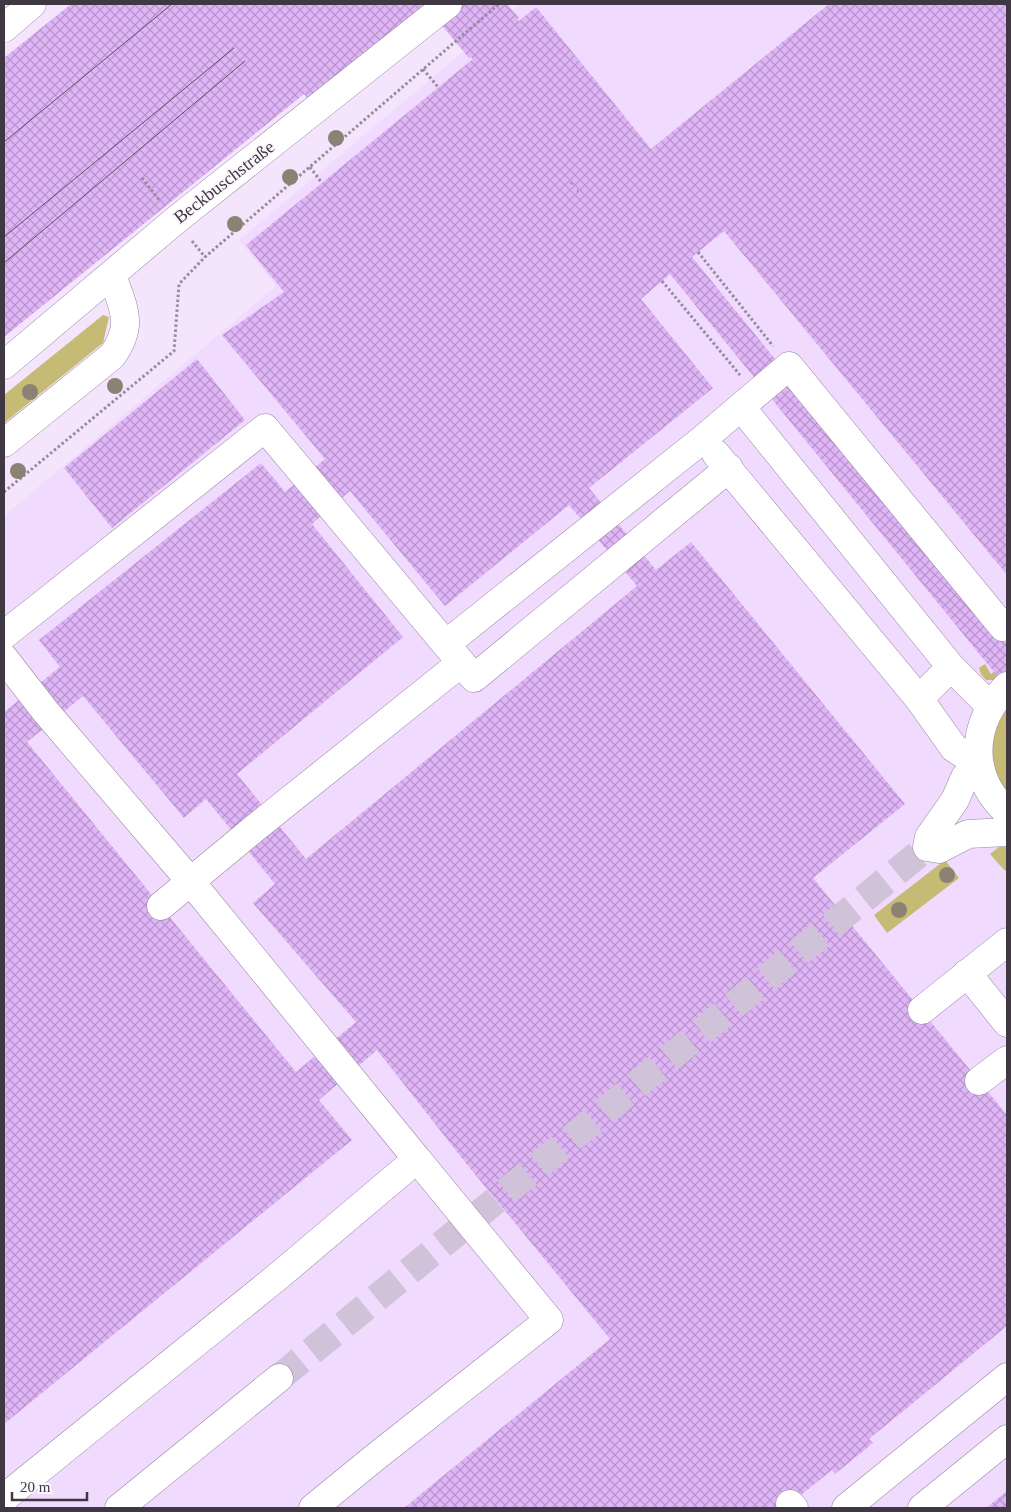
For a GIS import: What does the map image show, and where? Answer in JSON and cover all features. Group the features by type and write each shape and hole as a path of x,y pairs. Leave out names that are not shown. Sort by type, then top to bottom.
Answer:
{"lane":[{"path":"4,28 32,4"},
{"name":"Beckbuschstraße","path":"4,365 176,220 448,4"},
{"path":"4,443 112,356 121,343 125,330 125,315 112,275"},
{"path":"161,906 262,822 454,653 789,366 1003,627 1007,624"},
{"path":"749,401 951,667 990,706"},
{"path":"4,635 265,428 474,678 728,468"},
{"path":"703,439 919,699 954,748 980,765"},
{"path":"4,658 46,712 191,882 549,1320 313,1508"},
{"path":"919,699 951,667"},
{"path":"1007,686 990,706 980,731 978,749 984,781 999,805 1007,812"},
{"path":"980,765 965,778 955,800 929,837 927,847 939,849 968,834 1007,832"},
{"path":"922,1010 1007,942"},
{"path":"967,974 1007,1022"},
{"path":"980,1081 1007,1060"},
{"path":"4,1498 276,1278 417,1159"},
{"path":"846,1508 1007,1377"},
{"path":"119,1508 279,1378"},
{"path":"922,1508 1007,1439"}],"path":[{"path":"4,492 174,351 179,284 205,257 499,4"},
{"path":"423,69 438,87"},
{"path":"310,167 322,183"},
{"path":"698,252 789,366"},
{"path":"662,281 749,401"}],"shaded area":[{"path":"520,4 1007,4 1007,1508 4,1508 4,516 276,286 239,240"},
{"path":"103,315 109,317 103,343 4,423 4,395"},
{"path":"1007,661 1007,672 997,680 986,680 981,674 979,668 985,664 991,674"},
{"path":"1007,709 1007,793 996,773 992,751 996,729"},
{"path":"1000,846 1007,847 1007,869 1005,871 990,854"},
{"path":"945,860 959,878 887,933 874,915"}],"building":[{"path":"71,4 507,4 519,18 517,19 519,21 536,7 651,149 829,4 1007,4 1007,575 724,231 692,257 1007,644 1007,688 670,274 641,299 713,388 589,488 656,570 691,542 905,804 813,878 1007,1115 1007,1326 869,1439 873,1443 835,1474 832,1470 785,1508 404,1508 610,1339 465,1162 377,1050 319,1100 352,1140 4,1424 4,712 60,667 39,640 261,463 285,492 325,459 222,335 284,292 246,245 473,59 469,58 429,10 313,105 304,94 4,337 4,58","holes":["350,491 445,606 569,505 637,586 306,859 237,774 403,637 312,524","83,696 184,818 206,799 275,884 253,903 356,1022 296,1072 27,742"]},
{"path":"197,359 245,420 112,528 64,468"},
{"path":"1007,1491 1007,1508 986,1508"}],"tunnel":[{"path":"279,1378 927,847"}],"tram line":[{"path":"4,142 172,4"},
{"path":"4,237 234,48"},
{"path":"4,263 245,61"}]}
